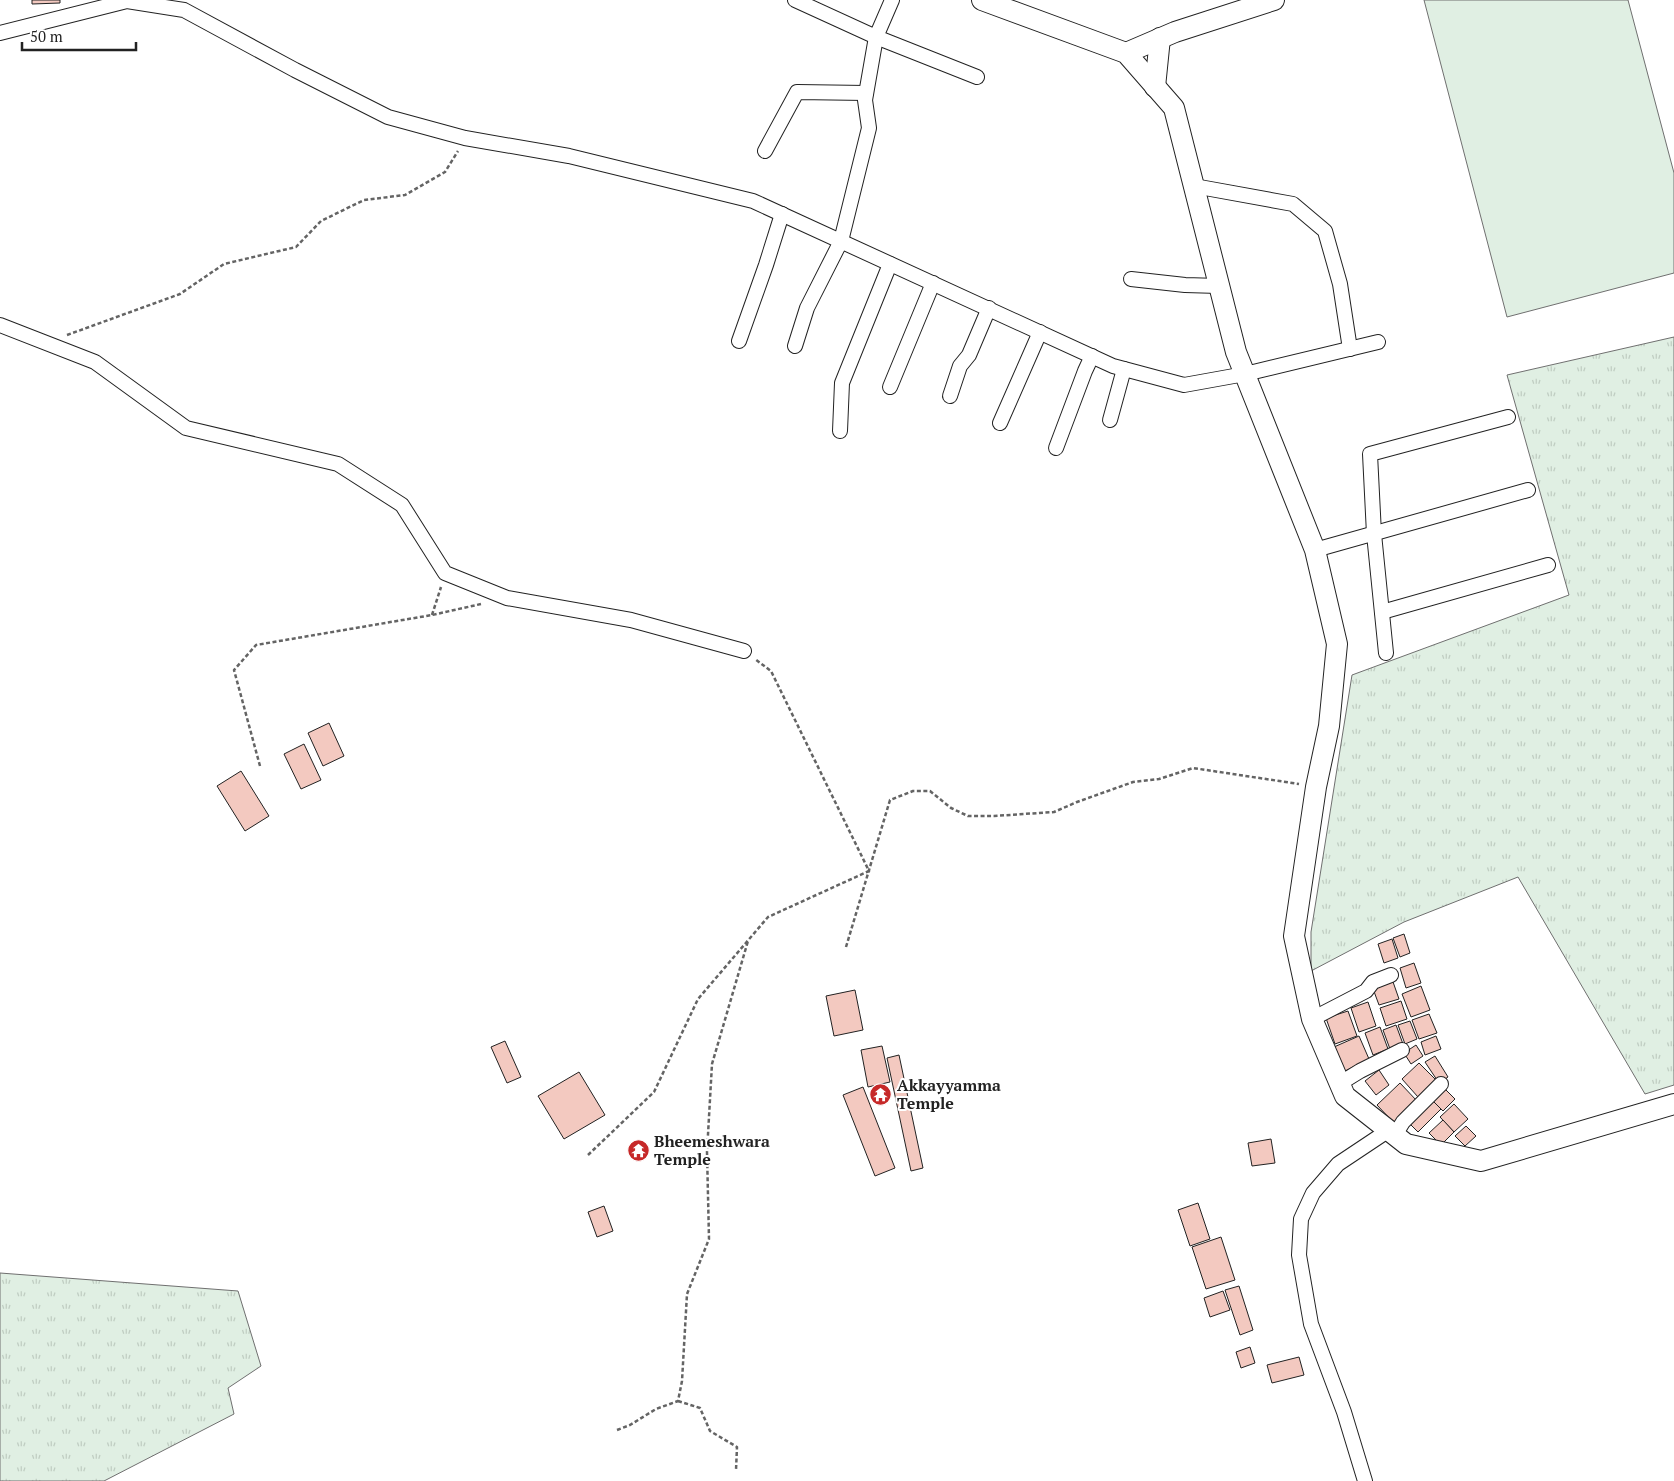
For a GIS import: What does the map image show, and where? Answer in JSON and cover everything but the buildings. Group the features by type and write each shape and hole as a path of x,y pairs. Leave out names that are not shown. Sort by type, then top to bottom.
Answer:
{"street":[{"path":"795,0 876,37 977,77"},
{"path":"795,346 807,308 841,241 869,128 865,100 876,37 892,0"},
{"path":"982,0 1126,53 1174,108 1236,352 1314,550 1337,644 1329,726 1316,787 1294,936 1312,1019 1345,1096 1406,1144 1481,1161 1674,1104"},
{"path":"1126,53 1174,32 1274,0"},
{"path":"0,33 127,1 184,10 388,118 465,138 588,161 753,200 1113,366 1184,384 1245,374 1378,342"},
{"path":"1155,86 1160,38"},
{"path":"765,150 797,92 866,93"},
{"path":"1194,186 1294,204 1325,231 1340,284 1350,349"},
{"path":"739,341 782,214"},
{"path":"840,431 842,384 890,264"},
{"path":"1131,279 1185,285 1219,286"},
{"path":"890,387 933,283"},
{"path":"950,396 960,366 969,354 988,308"},
{"path":"0,325 95,362 186,428 338,464 402,505 445,573 507,598 631,620 744,651"},
{"path":"1000,423 1040,332"},
{"path":"1056,448 1092,356"},
{"path":"1110,420 1124,369"},
{"path":"1386,654 1374,534 1370,454 1508,418"},
{"path":"1314,550 1528,490"},
{"path":"1382,612 1548,565"},
{"path":"1312,1019 1366,991 1374,982 1391,975"},
{"path":"1340,1084 1360,1071 1402,1050"},
{"path":"1365,1481 1344,1412 1311,1324 1299,1255 1301,1219 1313,1193 1338,1164 1392,1132 1442,1084"}],"path":[{"path":"45,343 180,294 224,264 296,247 321,221 364,200 405,195 445,172 465,138"},
{"path":"432,615 445,573"},
{"path":"260,766 234,670 256,645 432,615 507,598"},
{"path":"744,651 771,671 869,871"},
{"path":"846,947 890,800 913,791 930,791 951,808 968,816 994,816 1054,812 1133,782 1158,779 1193,768 1316,787"},
{"path":"588,1155 654,1092 698,999 768,917 869,871"},
{"path":"678,1401 682,1381 687,1294 709,1239 707,1152 712,1064 749,939"},
{"path":"616,1430 630,1426 656,1409 678,1401 700,1408 710,1431 736,1447 736,1470"}],"green space":[{"path":"1424,0 1628,0 1674,173 1674,273 1507,317"},
{"path":"1674,337 1674,1085 1645,1094 1518,877 1404,922 1311,971 1311,932 1352,675 1569,595 1507,375"},
{"path":"0,1273 238,1291 261,1366 228,1388 234,1414 104,1481 0,1481"}],"place":[{"name":"Akkayyamma Temple","path":"881,1094"},
{"name":"Bheemeshwara Temple","path":"638,1150"}]}
